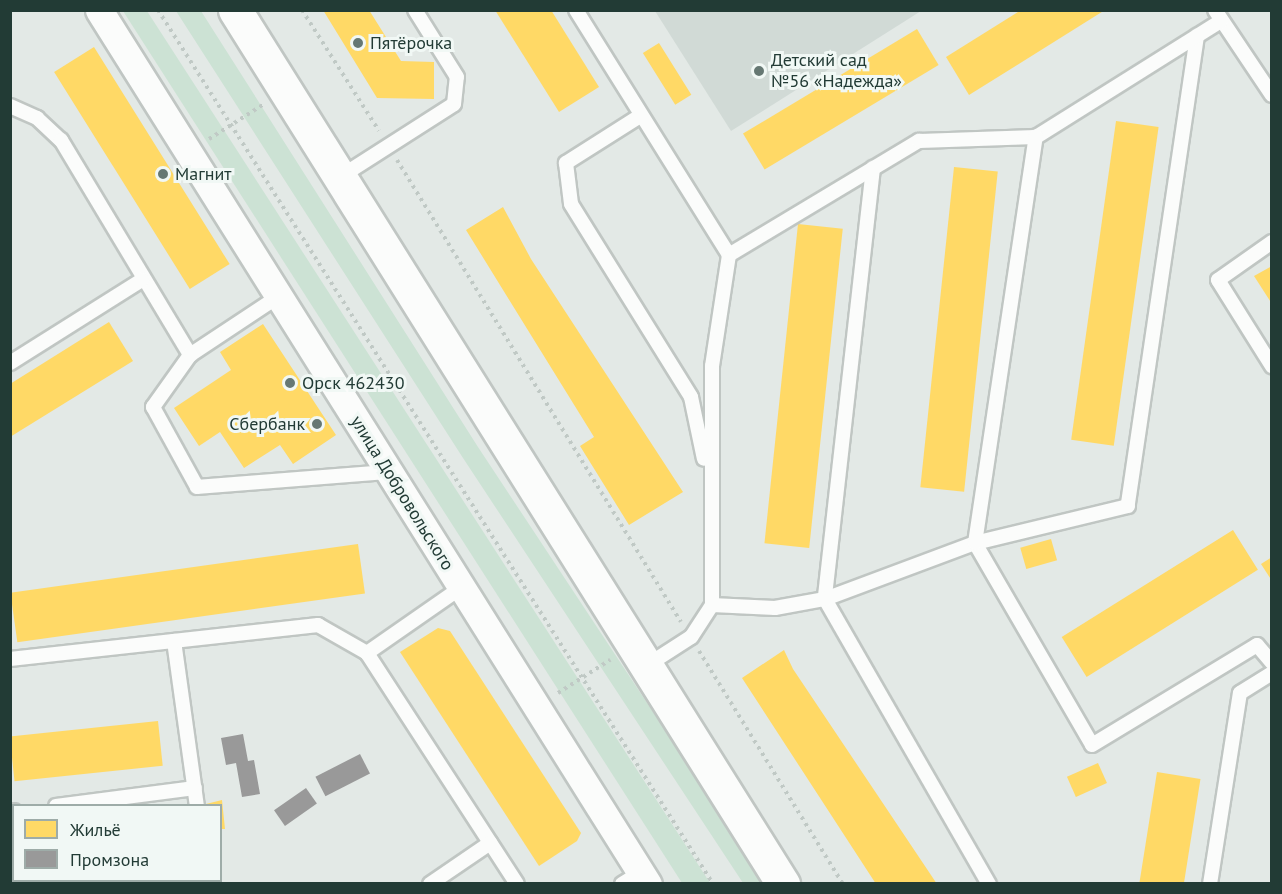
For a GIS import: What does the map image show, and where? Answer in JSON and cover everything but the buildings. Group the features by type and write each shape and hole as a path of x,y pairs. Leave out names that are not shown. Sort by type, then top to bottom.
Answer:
{"main road":[{"path":"235,10 783,884"}],"street":[{"name":"улица Добровольского","path":"99,10 537,707 637,880"}],"lane":[{"path":"340,177 454,104 457,77 414,10"},
{"path":"576,10 640,116 729,255 712,366 709,482 712,605 691,637 640,656"},
{"path":"729,255 919,141 1036,137 1197,36 1218,16 1272,95"},
{"path":"712,605 775,608 825,599 975,543 1128,506 1197,36"},
{"path":"10,106 37,118 61,140 142,280 190,355"},
{"path":"640,116 566,163 570,204 691,397 709,482"},
{"path":"1036,137 975,543 1092,745 1257,645 1272,663"},
{"path":"873,168 825,599 989,884"},
{"path":"1272,242 1218,280 1272,366"},
{"path":"10,363 142,280"},
{"path":"279,296 190,355 153,407 197,487 389,472"},
{"path":"367,653 462,587"},
{"path":"10,659 318,625 367,653 518,884"},
{"path":"174,641 197,804"},
{"path":"1210,884 1240,693 1272,673"},
{"path":"71,804 195,788"},
{"path":"430,884 490,843"}],"path":[{"path":"158,10 713,884"},
{"path":"302,10 389,146 843,884"},
{"path":"188,152 285,91"},
{"path":"537,707 582,678 640,656"}],"shaded area":[{"name":"Детский сад №56 «Надежда»","path":"655,11 921,11 731,131"}],"green space":[{"path":"123,11 147,11 710,883 682,883"},
{"path":"176,11 201,11 478,447 766,883 743,883 463,458"}],"place":[{"name":"Пятёрочка","path":"358,43"},
{"name":"Детский сад №56 «Надежда»","path":"759,71"},
{"name":"Магнит","path":"163,174"},
{"name":"Орск 462430","path":"290,383"},
{"name":"Сбербанк","path":"317,424"}]}
